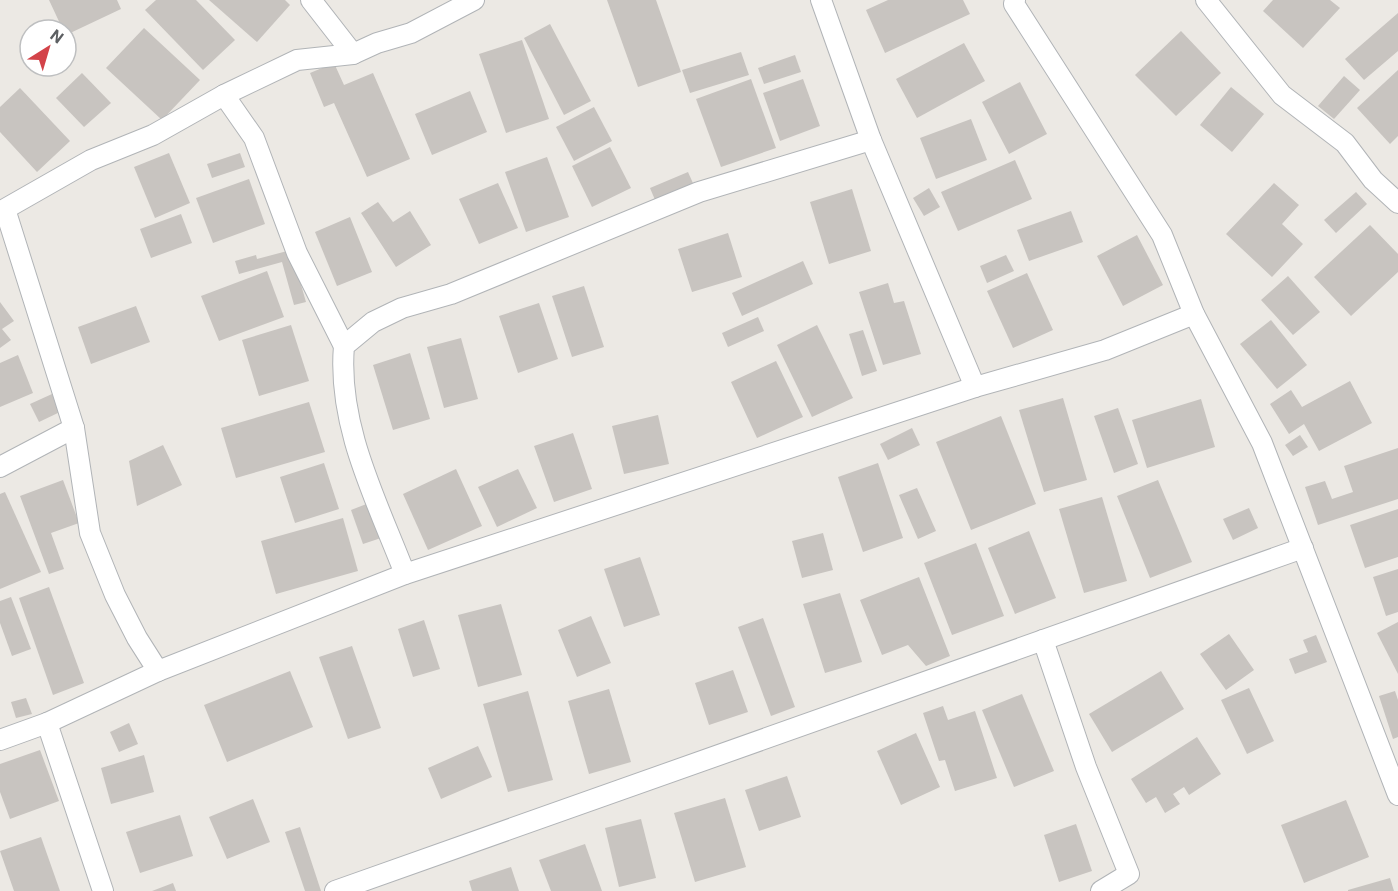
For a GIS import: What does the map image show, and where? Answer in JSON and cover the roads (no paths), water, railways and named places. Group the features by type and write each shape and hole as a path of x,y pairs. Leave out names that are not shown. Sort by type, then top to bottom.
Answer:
{"street":[{"path":"311,0 353,54"},
{"path":"158,671 137,638 115,595 90,533 74,428 54,359 26,284 5,209 91,160 153,135 224,95 297,60 353,54 377,43 411,33 474,0"},
{"path":"821,0 871,140 975,387"},
{"path":"1015,0 1014,4 1162,235 1194,314 1262,443 1398,795"},
{"path":"1206,0 1282,95 1345,143 1373,180 1398,203"},
{"path":"224,95 254,138 297,253 344,346 342,367 345,400 358,455 405,574"},
{"path":"344,346 373,322 402,308 451,294 699,192 871,140"},
{"path":"0,740 47,723 158,671 405,574 975,387 1105,350 1194,314"},
{"path":"0,467 74,428"},
{"path":"335,891 362,886 451,852 1303,548"},
{"path":"1043,640 1086,767 1129,874 1101,891"},
{"path":"47,723 103,891"}]}
